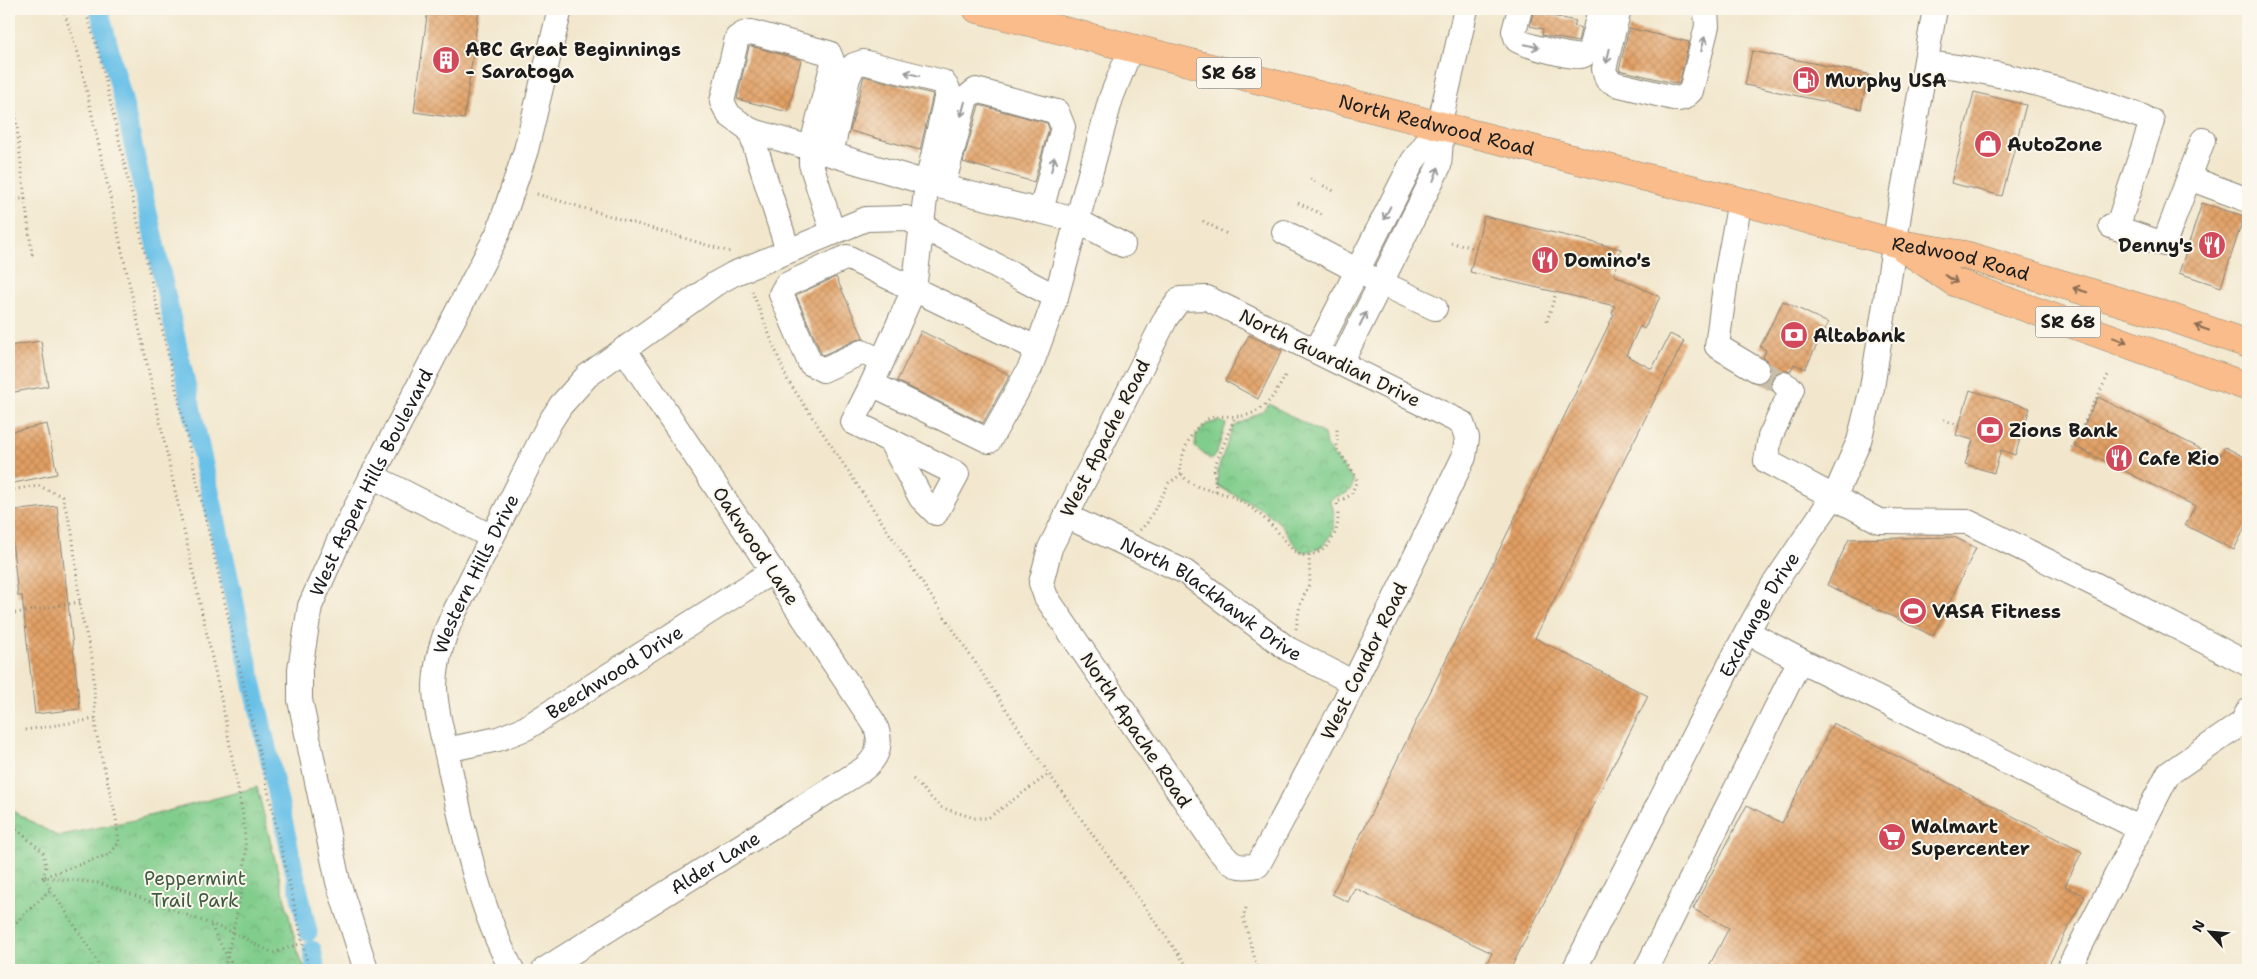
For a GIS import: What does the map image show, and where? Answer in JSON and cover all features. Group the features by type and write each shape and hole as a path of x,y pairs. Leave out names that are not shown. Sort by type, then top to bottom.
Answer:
{"main road":[{"name":"North Redwood Road","path":"977,9 1740,201 1895,243"},
{"name":"Redwood Road","path":"1895,243 1965,255 2158,313 2248,344"},
{"name":"Redwood Road","path":"1895,243 1954,282 2248,387"}],"street":[{"name":"West Aspen Hills Boulevard","path":"366,970 338,882 300,700 300,668 310,606 341,536 498,232 526,150 560,9"},
{"path":"1341,363 1439,166 1441,140 1439,126 1466,9"},
{"path":"1520,9 1514,31 1517,40 1525,44 1577,57 1587,54 1590,50 1600,9"},
{"path":"1619,9 1604,70 1607,79 1616,84 1678,98 1688,96 1691,91 1707,26 1706,11"},
{"name":"Exchange Drive","path":"1574,970 1747,632 1772,588 1832,498 1848,466 1866,415 1935,9"},
{"path":"821,151 832,63 829,53 751,32 737,38 722,102 729,115 750,130 935,185 1076,220 1124,245"},
{"path":"872,384 989,441 1030,368 1056,297 1111,98 1131,48"},
{"path":"833,232 811,164 821,151 854,65 863,62 943,82 948,89 935,185"},
{"path":"1927,63 2016,77 2076,93 2148,119 2114,227 2164,244 2203,140"},
{"path":"890,440 853,422 914,290 922,226 966,98 976,90 1057,112 1062,127 1042,211"},
{"path":"1317,350 1413,161 1439,126"},
{"path":"750,130 788,251"},
{"path":"2189,178 2248,200"},
{"path":"1740,201 1727,271 1717,346 1757,370"},
{"name":"Western Hills Drive","path":"512,970 495,934 474,871 435,699 439,655 449,624 492,536 561,405 587,376 714,284 739,262 788,251 866,219 906,218 1056,297"},
{"path":"1284,232 1381,284 1435,308"},
{"path":"882,361 862,352 823,370 810,363 781,294 786,285 847,257 1036,348"},
{"name":"North Guardian Drive","path":"1180,299 1207,298 1317,350 1462,423 1467,438"},
{"name":"West Apache Road","path":"1041,583 1050,548 1166,318 1180,299"},
{"name":"Oakwood Lane","path":"624,349 874,723 878,730 879,747"},
{"path":"1784,384 1792,389 1770,437 1766,461 1832,498 1879,521 1968,522 2088,581 2248,664"},
{"name":"West Condor Road","path":"1241,868 1258,865 1354,683 1462,462 1467,438"},
{"path":"372,476 492,536"},
{"name":"North Blackhawk Drive","path":"1066,516 1185,572 1288,649 1354,683"},
{"name":"Beechwood Drive","path":"446,750 498,739 526,728 773,571"},
{"name":"North Apache Road","path":"1041,583 1046,597 1218,849 1229,862 1241,868"},
{"path":"1747,632 2141,829"},
{"path":"1646,970 1800,660"},
{"path":"2068,970 2168,774 2242,724 2248,711"},
{"name":"Alder Lane","path":"544,970 862,770 873,760 879,747"}],"path":[{"path":"63,9 80,56 222,703 244,815 246,852 241,895 224,970"},
{"path":"85,9 100,57 309,970"},
{"path":"9,84 14,102 32,254 28,255"},
{"path":"1310,179 1336,192"},
{"path":"538,194 739,262"},
{"path":"9,199 25,199"},
{"path":"1298,203 1324,215"},
{"path":"1203,221 1229,234"},
{"path":"1451,243 1476,248"},
{"path":"752,291 787,379 1049,774 1190,970"},
{"path":"1547,321 1555,296"},
{"path":"2072,448 2109,373"},
{"path":"1285,376 1274,396 1261,407 1247,415 1214,417 1201,422 1189,441 1181,464 1188,482 1233,497 1250,506 1275,528 1292,550 1302,555 1309,555 1327,546 1340,521 1337,502 1351,494 1357,480 1337,449 1337,427"},
{"path":"1216,491 1214,468 1235,416"},
{"path":"1944,420 1959,425"},
{"path":"1135,535 1147,523 1169,483 1183,473"},
{"path":"9,490 39,486 62,496 72,531 80,602 93,662 97,740 116,818 119,842 110,854 43,877"},
{"path":"1295,635 1300,605 1310,582 1309,555"},
{"path":"10,614 80,602"},
{"path":"25,730 95,719"},
{"path":"913,779 940,807 974,818 988,818 1049,774"},
{"path":"9,823 43,852 46,866 43,877 95,957 101,970"},
{"path":"43,877 99,883 150,900 232,932 273,953 302,943"},
{"path":"9,929 51,889"},
{"path":"1246,908 1244,917 1258,970"},
{"path":"211,925 228,957 230,970"}],"green space":[{"path":"1269,404 1324,434 1326,446 1354,481 1347,493 1334,497 1331,502 1334,520 1331,536 1320,547 1312,550 1302,552 1270,515 1217,485 1218,469 1233,427 1261,412"},
{"path":"1219,421 1226,424 1217,452 1211,460 1195,447 1196,435 1207,424"},
{"name":"Peppermint Trail Park","path":"257,787 299,956 306,970 9,970 9,809 57,836 134,820"}],"building":[{"name":"ABC Great Beginnings - Saratoga","path":"428,9 479,9 464,119 414,112"},
{"path":"1533,12 1576,21 1574,26 1581,28 1578,42 1542,35 1543,29 1530,26"},
{"path":"1629,28 1689,42 1679,84 1619,70"},
{"path":"749,47 801,60 788,112 737,99"},
{"name":"Murphy USA","path":"1752,51 1868,74 1861,109 1745,85"},
{"path":"864,76 933,94 920,150 850,131"},
{"name":"AutoZone","path":"1974,92 2026,105 2002,196 1951,183"},
{"path":"979,105 1047,123 1049,128 1034,182 963,162"},
{"name":"Denny's","path":"2202,203 2244,216 2221,287 2179,273"},
{"path":"1484,216 1621,249 1614,275 1660,297 1644,329 1640,326 1626,355 1652,369 1670,334 1684,341 1535,638 1648,696 1510,970 1483,970 1492,953 1355,888 1348,902 1332,894 1614,314 1612,313 1615,306 1470,272"},
{"path":"836,277 864,339 856,340 823,355 796,295"},
{"name":"Altabank","path":"1783,301 1828,323 1805,369 1794,364 1790,372 1784,370 1777,372 1772,377 1771,388 1760,383 1768,377 1771,370 1769,363 1763,357 1766,350 1760,347"},
{"path":"921,331 1010,375 983,423 897,381"},
{"path":"1249,335 1282,351 1258,399 1225,381"},
{"path":"41,341 48,386 9,393 9,346"},
{"name":"Zions Bank","path":"1970,390 2030,408 2015,455 2001,450 1994,473 1965,464 1973,440 1956,435"},
{"path":"2098,397 2219,458 2225,447 2248,459 2248,521 2234,550 2185,525 2195,506 2074,446"},
{"path":"47,424 57,474 9,484 9,432"},
{"path":"57,506 80,709 35,714 22,596 18,596 9,511"},
{"name":"VASA Fitness","path":"1954,537 1976,548 1933,636 1827,585 1849,539"},
{"name":"Walmart Supercenter","path":"1833,723 2082,852 2065,886 2085,896 2046,970 1707,970 1729,928 1693,909 1747,805 1782,823"}],"waterway":[{"path":"99,9 123,100 308,932"},
{"path":"312,950 316,970"}],"tunnel":[{"path":"1757,370 1784,384"}],"place":[{"name":"ABC Great Beginnings - Saratoga","path":"446,60"},
{"name":"Murphy USA","path":"1806,80"},
{"name":"AutoZone","path":"1988,144"},
{"name":"Denny's","path":"2212,245"},
{"name":"Domino's","path":"1545,260"},
{"name":"Altabank","path":"1794,335"},
{"name":"Zions Bank","path":"1990,430"},
{"name":"Cafe Rio","path":"2119,458"},
{"name":"VASA Fitness","path":"1913,611"},
{"name":"Walmart Supercenter","path":"1892,837"}]}
